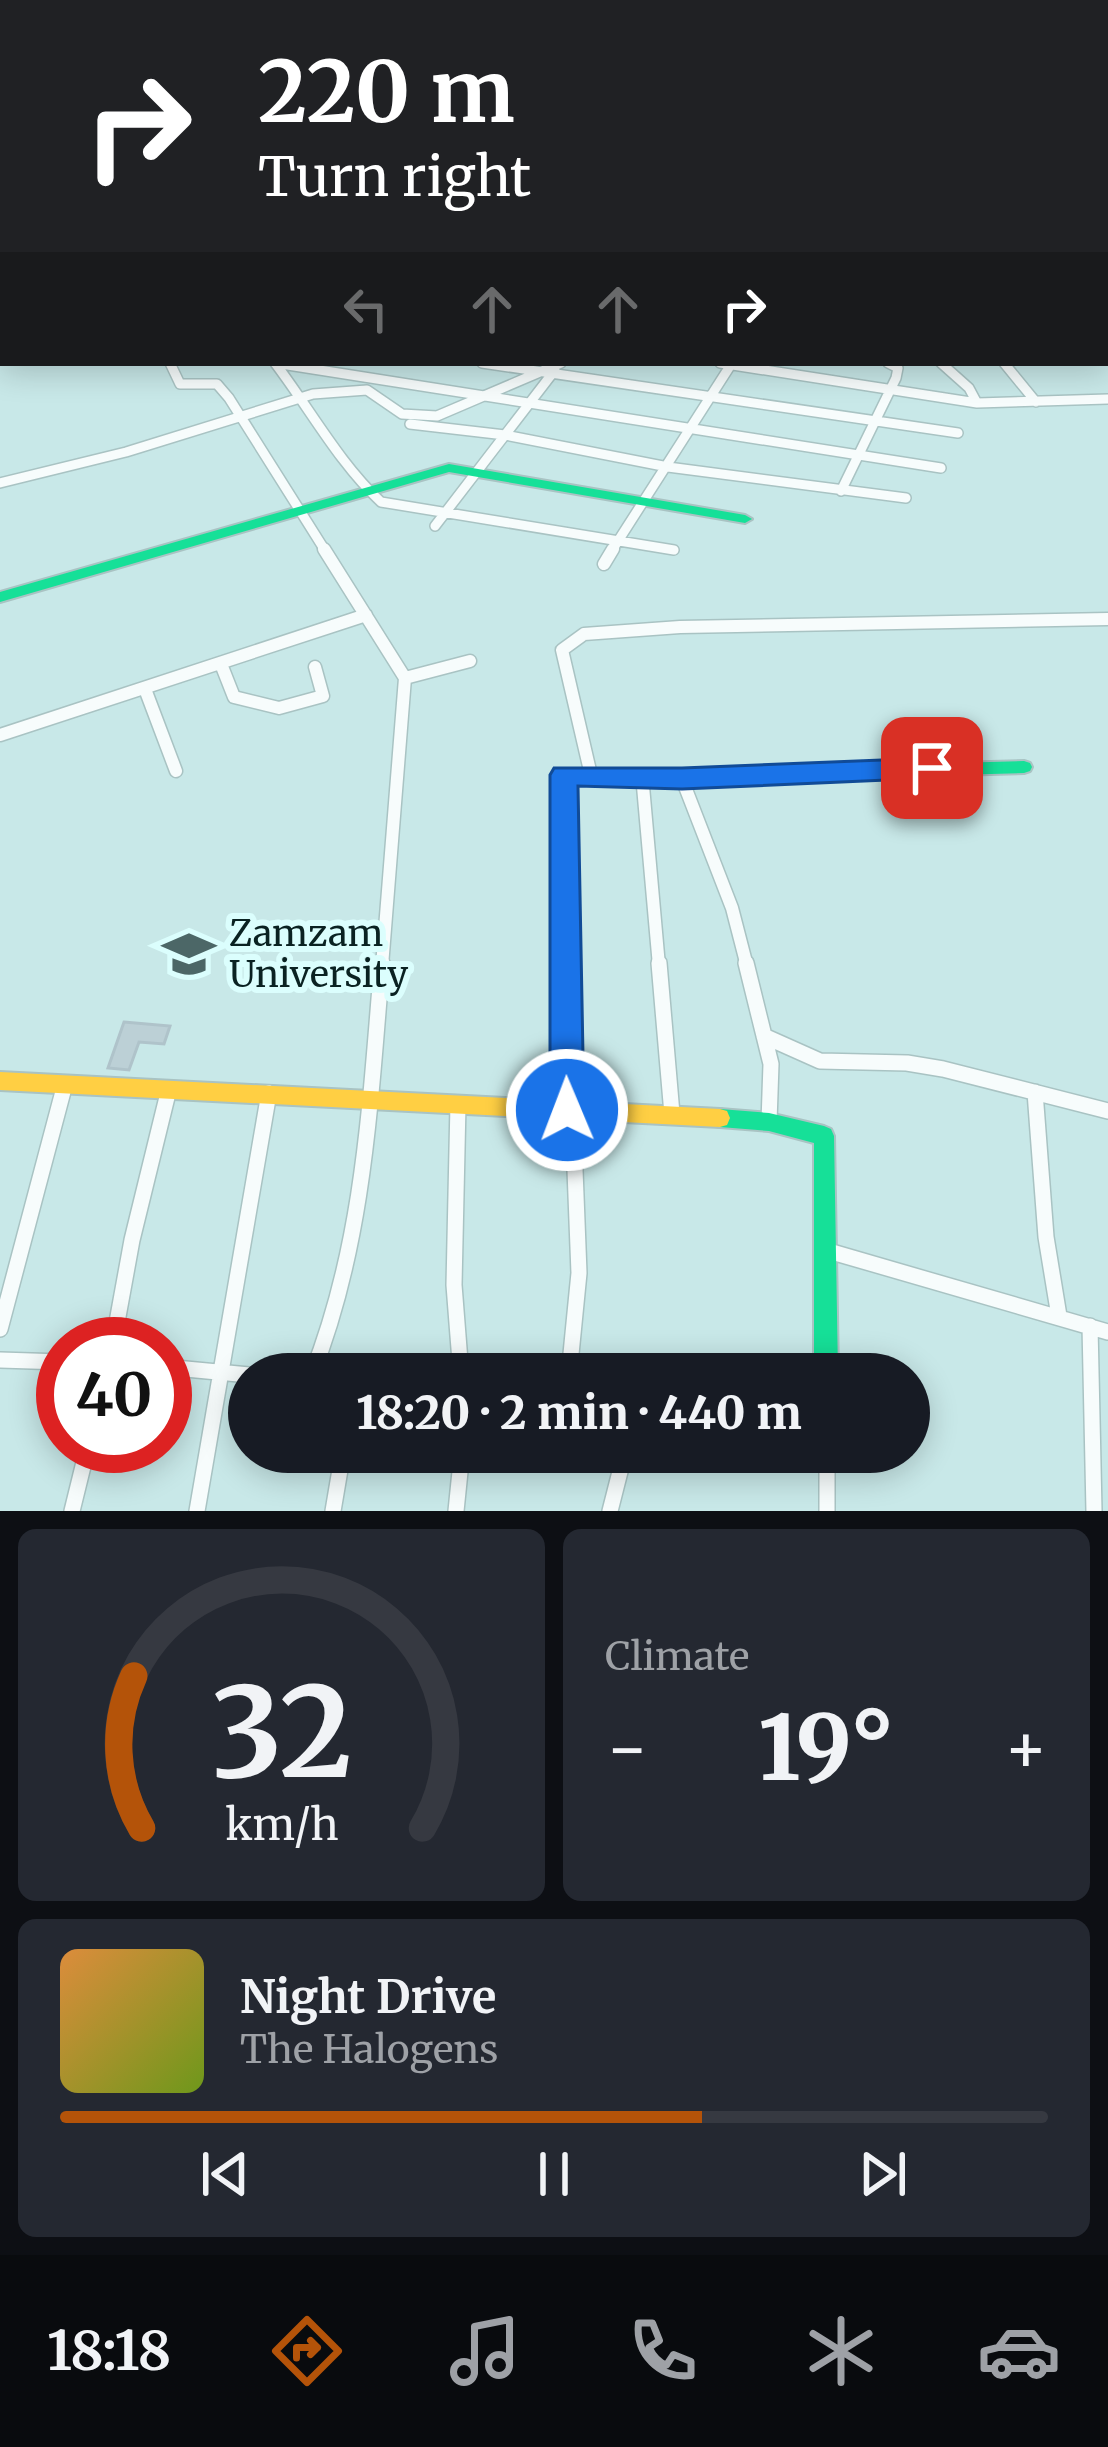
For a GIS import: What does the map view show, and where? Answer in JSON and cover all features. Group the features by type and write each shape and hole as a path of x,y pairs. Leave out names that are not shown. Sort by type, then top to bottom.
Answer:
{"street":[{"path":"1034,0 1108,0"},
{"path":"172,366 182,385 218,384 404,678 370,1099 337,1318 321,1353"},
{"path":"277,366 366,490 381,502 674,550"},
{"path":"294,366 941,467"},
{"path":"604,564 727,366"},
{"path":"741,366 977,403 1108,399"},
{"path":"841,491 898,370 892,366"},
{"path":"944,366 969,388 977,403"},
{"path":"1006,366 1036,402"},
{"path":"435,526 558,367"},
{"path":"388,410 424,418 490,397 558,367 711,397 958,433"},
{"path":"0,483 140,448 299,399 367,389 393,422 505,435 668,467 906,498"},
{"path":"0,597 435,470 745,519"},
{"path":"0,735 366,615"},
{"path":"591,775 562,650 584,634 680,627 1108,619"},
{"path":"404,678 470,662"},
{"path":"221,664 234,697 250,705 287,710 323,696 315,667"},
{"path":"145,689 176,771"},
{"path":"567,1110 564,775 682,779 1024,766"},
{"path":"642,775 672,1114"},
{"path":"682,779 732,908 772,1064 770,1122"},
{"path":"764,1036 820,1061 907,1063 1108,1111"},
{"path":"0,1082 672,1114 770,1122 824,1136 826,1353"},
{"path":"0,1329 65,1084"},
{"path":"118,1317 170,1089"},
{"path":"197,1511 268,1093"},
{"path":"1035,1093 1046,1237 1059,1316"},
{"path":"458,1104 454,1285 459,1353"},
{"path":"571,1353 579,1273 574,1144"},
{"path":"825,1250 1099,1329 1094,1511"},
{"path":"0,1360 36,1361"},
{"path":"192,1369 228,1372"},
{"path":"72,1511 81,1473"},
{"path":"333,1511 339,1473"},
{"path":"456,1511 460,1473"},
{"path":"610,1511 620,1473"},
{"path":"827,1473 827,1511"}],"building":[{"path":"124,1022 170,1026 164,1044 139,1042 129,1070 108,1068"}],"traffic: fast":[{"path":"0,597 449,468 745,519"},
{"path":"567,1110 564,775 1024,767"},
{"path":"720,1118 769,1122 824,1136 826,1353"}],"traffic: slow":[{"path":"0,1081 720,1118"}],"place":[{"name":"Zamzam University","path":"189,954"}],"route":[{"path":"567,1110 564,775 682,779 932,768"}]}
